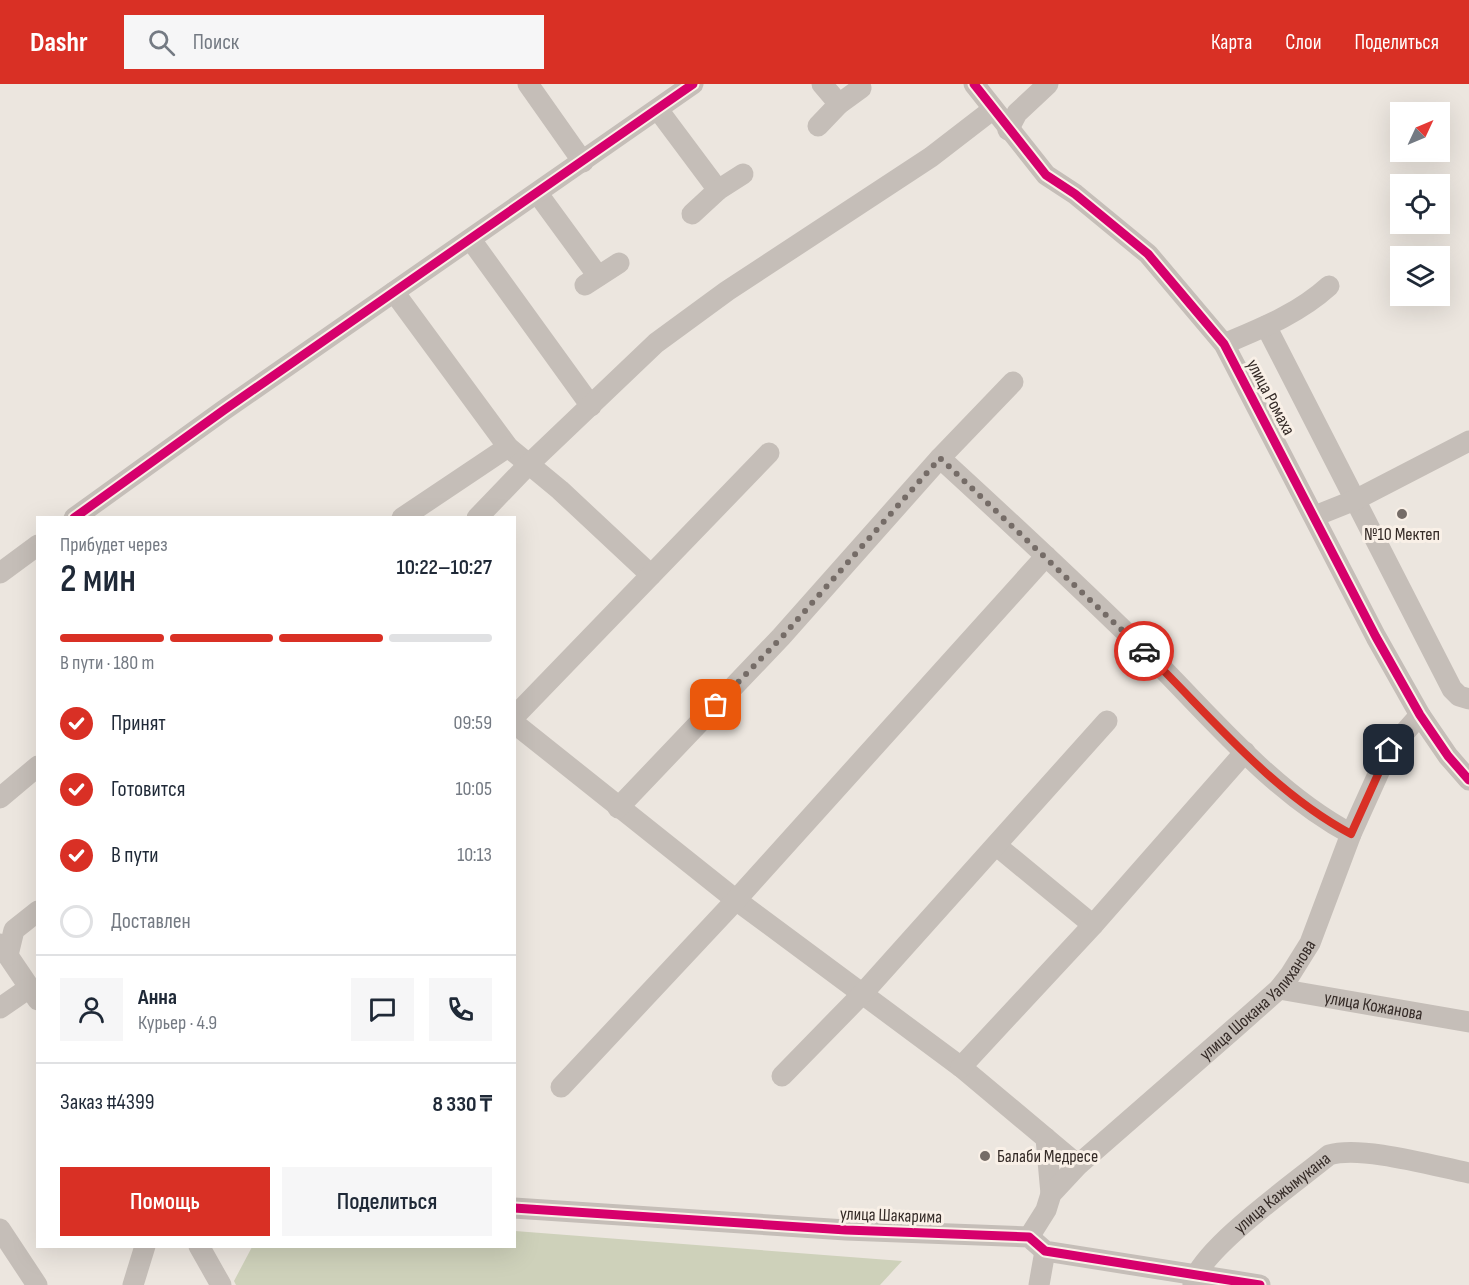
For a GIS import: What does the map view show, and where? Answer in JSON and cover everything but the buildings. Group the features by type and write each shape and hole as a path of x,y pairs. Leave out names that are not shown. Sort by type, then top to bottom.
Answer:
{"street":[{"path":"528,84 582,162"},
{"path":"77,516 394,292 659,111 693,84"},
{"path":"822,84 839,104"},
{"name":"улица Ромаха","path":"974,84 992,110 1046,175 1075,194 1148,254 1224,344 1362,610 1420,715 1469,780"},
{"path":"1008,130 1017,113 1048,84"},
{"path":"818,126 839,104 861,88"},
{"path":"479,516 528,465 656,343 692,315 931,157 992,110"},
{"path":"659,111 718,190"},
{"path":"692,214 718,190 743,174"},
{"path":"538,194 592,281 619,262"},
{"path":"471,240 591,406"},
{"path":"1224,344 1309,304 1329,286"},
{"path":"394,292 508,447 528,465 544,475 651,574"},
{"path":"1266,326 1452,690 1459,696 1469,699"},
{"path":"618,808 782,637 940,458 1013,382"},
{"path":"1315,516 1355,501 1469,441"},
{"path":"405,516 508,447"},
{"path":"516,715 769,453"},
{"path":"940,458 1046,556 1245,752 1297,798 1351,834"},
{"path":"0,573 36,546"},
{"path":"561,1087 736,900 1046,556"},
{"name":"улица Шокана Уалиханова","path":"1029,1237 1046,1210 1051,1194 1078,1165 1279,989 1301,960 1310,943 1351,834 1389,750 1420,715"},
{"path":"782,1076 864,992 997,846 1107,720"},
{"path":"516,725 736,900 864,992 961,1067 1078,1165"},
{"path":"961,1067 1093,925 1245,752"},
{"path":"0,798 36,768"},
{"path":"997,846 1093,925"},
{"path":"0,1008 33,994 4,950 14,930 36,913"},
{"name":"улица Кожанова","path":"1279,989 1469,1022"},
{"path":"1046,1138 1051,1194"},
{"name":"улица Кажымукана","path":"1194,1279 1211,1252 1329,1155 1345,1151 1366,1153 1469,1173"},
{"name":"улица Шакарима","path":"516,1208 846,1230 1029,1237"},
{"path":"0,1229 37,1285"},
{"path":"1029,1237 1045,1251 1194,1279 1260,1285"},
{"path":"134,1285 144,1248"},
{"path":"201,1248 221,1285"},
{"path":"1039,1285 1045,1251"}],"green space":[{"path":"516,1231 902,1261 880,1285 236,1285 234,1281 251,1248 516,1248"}],"cycle path":[{"path":"77,516 224,410 693,84"},
{"path":"974,84 1046,175 1075,194 1148,254 1224,344 1376,637 1420,715 1448,756 1469,780"},
{"path":"516,1208 846,1230 1029,1237 1045,1251 1260,1285"}],"way so far":[{"path":"716,705 782,637 940,458 1144,651"}],"place":[{"name":"№10 Мектеп","path":"1402,514"},
{"name":"Балаби Медресе","path":"985,1156"}],"route":[{"path":"1144,651 1245,752 1297,798 1351,834 1389,750"}]}
